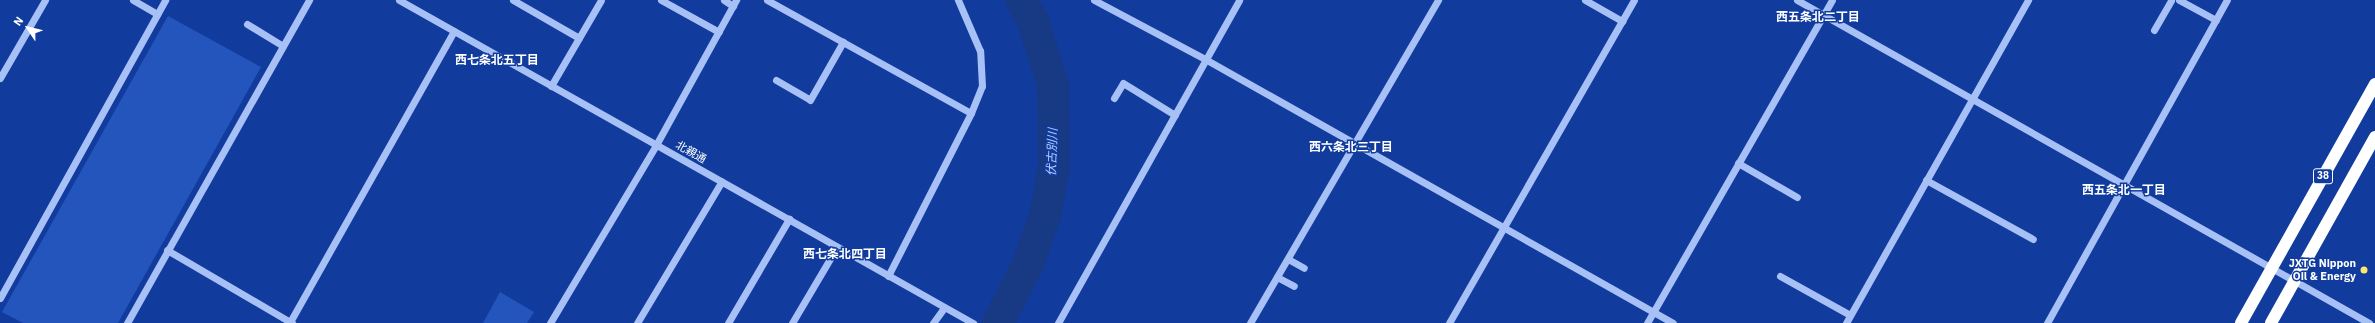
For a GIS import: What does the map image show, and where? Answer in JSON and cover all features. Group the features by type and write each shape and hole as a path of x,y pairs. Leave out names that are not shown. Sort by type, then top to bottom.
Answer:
{"highway":[{"name":"38","path":"2241,323 2375,84"},
{"name":"38","path":"2271,323 2375,137"}],"street":[{"path":"0,78 45,0"},
{"path":"133,0 157,14"},
{"path":"0,298 165,0"},
{"path":"127,323 310,0"},
{"name":"北親通","path":"399,0 656,146 722,181 944,308 970,321"},
{"path":"513,0 579,38"},
{"path":"551,86 601,0"},
{"path":"661,0 718,32"},
{"path":"550,323 656,146 735,3 724,0"},
{"path":"767,0 972,113"},
{"path":"888,276 972,113 982,86 980,51 958,0"},
{"path":"1094,0 1205,60 1673,323"},
{"path":"1058,323 1239,0"},
{"path":"1250,323 1438,0"},
{"path":"1585,0 1622,20"},
{"path":"1449,323 1634,0"},
{"path":"1796,0 1972,100 2125,184 2369,323"},
{"path":"1647,323 1832,0"},
{"path":"1846,323 2028,0"},
{"path":"2154,30 2171,0"},
{"path":"2179,0 2216,20"},
{"path":"2047,323 2227,0"},
{"path":"247,24 283,46"},
{"path":"167,250 291,323 454,31"},
{"path":"776,80 810,100 843,42"},
{"path":"1114,98 1123,83 1175,114"},
{"path":"1738,163 1798,197"},
{"path":"1926,180 2034,239"},
{"path":"637,323 722,181"},
{"path":"728,323 789,219"},
{"path":"792,323 837,247"},
{"path":"1288,259 1304,268"},
{"path":"1780,276 1850,315"},
{"path":"1277,277 1294,286"},
{"path":"933,323 944,308"}],"shaded area":[{"path":"168,16 261,67 118,323 23,323 2,312"},
{"path":"500,292 534,312 527,323 483,323"}],"waterway":[{"name":"伏古別川","path":"998,323 1029,262 1046,212 1054,166 1053,85 1033,21 1021,0"}],"place":[{"name":"JXTG Nippon Oil & Energy","path":"2364,270"}],"district":[{"name":"西五条北二丁目","path":"1818,17"},
{"name":"西七条北五丁目","path":"497,60"},
{"name":"西六条北三丁目","path":"1351,147"},
{"name":"西五条北一丁目","path":"2124,190"},
{"name":"西七条北四丁目","path":"845,254"}]}
